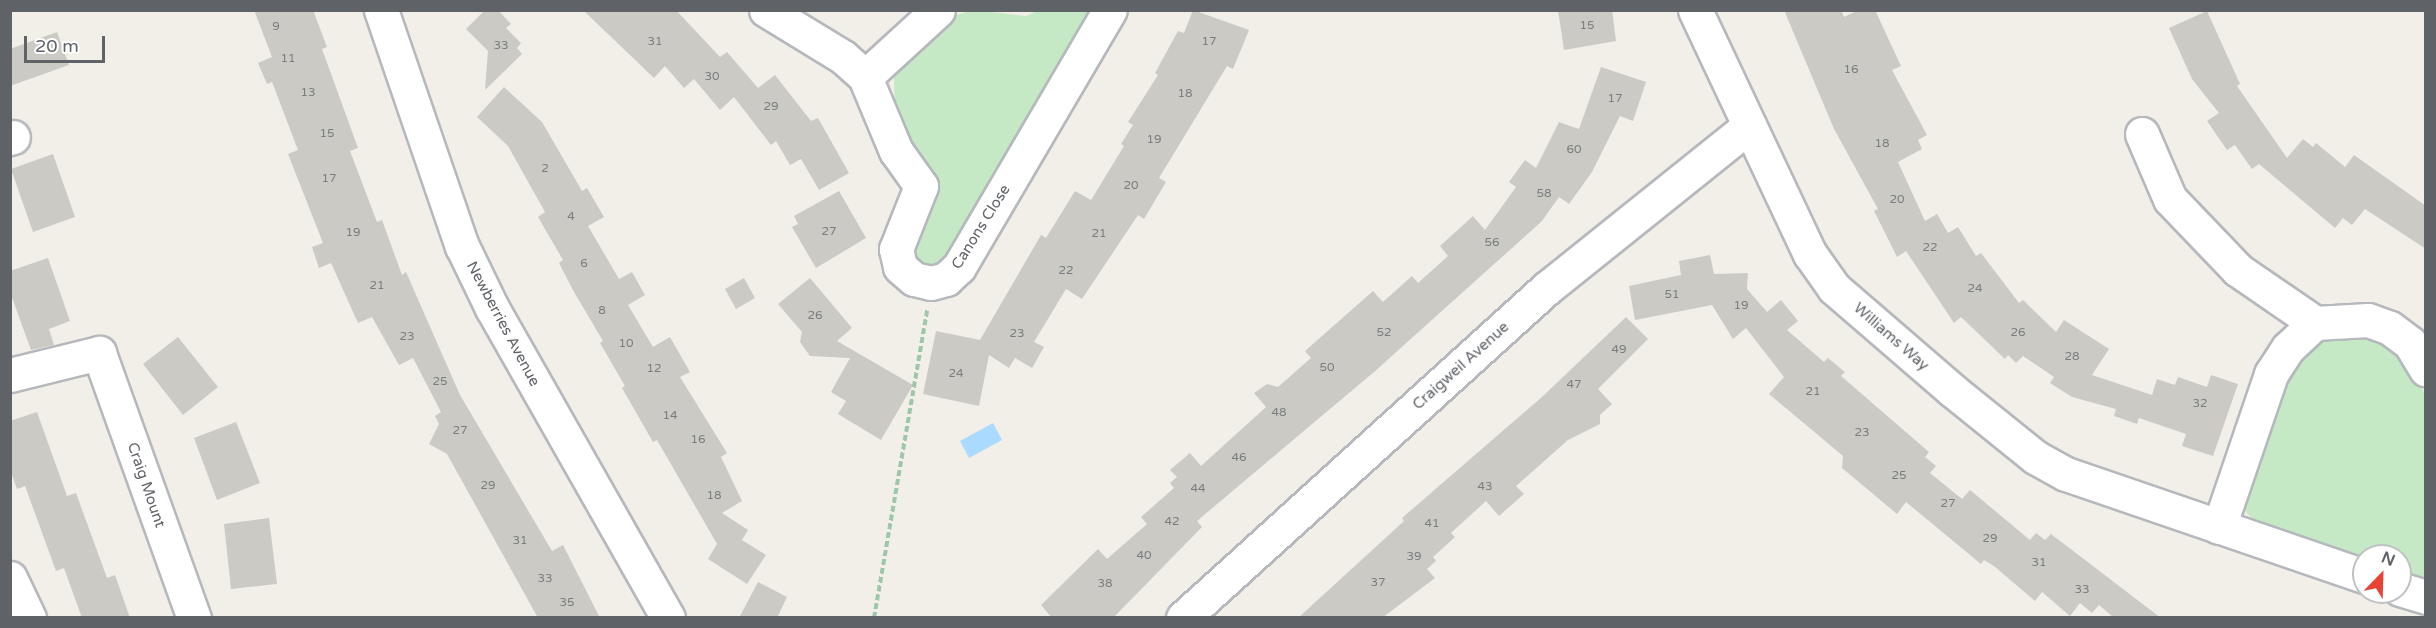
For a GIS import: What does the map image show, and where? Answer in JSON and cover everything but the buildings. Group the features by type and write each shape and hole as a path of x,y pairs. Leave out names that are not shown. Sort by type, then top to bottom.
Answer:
{"street":[{"name":"Newberries Avenue","path":"381,10 462,246 487,298 668,618"},
{"path":"766,10 843,57 865,77 896,151 921,186 896,249 900,267 914,279 931,283"},
{"path":"865,77 938,10"},
{"name":"Canons Close","path":"931,283 946,279 959,267 1110,10"},
{"name":"Williams Way","path":"1695,10 1810,254 1834,288 1952,390 2035,458 2066,474 2352,572"},
{"name":"Craigweil Avenue","path":"1183,618 1547,288 1749,126"},
{"path":"2142,134 2170,199 2238,270 2315,323 2368,320 2390,328 2410,343 2426,370"},
{"path":"2219,527 2271,374 2288,348 2315,323"},
{"name":"Craig Mount","path":"10,375 99,352 194,618"},
{"path":"10,578 29,618"}],"path":[{"path":"874,618 931,283"}],"green space":[{"path":"972,10 1026,16 1037,11 1100,11 945,269 909,262 928,200 895,126 894,76 907,50 937,22"},
{"path":"2359,328 2410,360 2425,395 2425,582 2412,578 2412,544 2352,544 2352,557 2257,525 2246,512 2242,500 2282,373 2319,335"}],"water":[{"path":"993,423 1002,440 969,458 960,441"}]}
